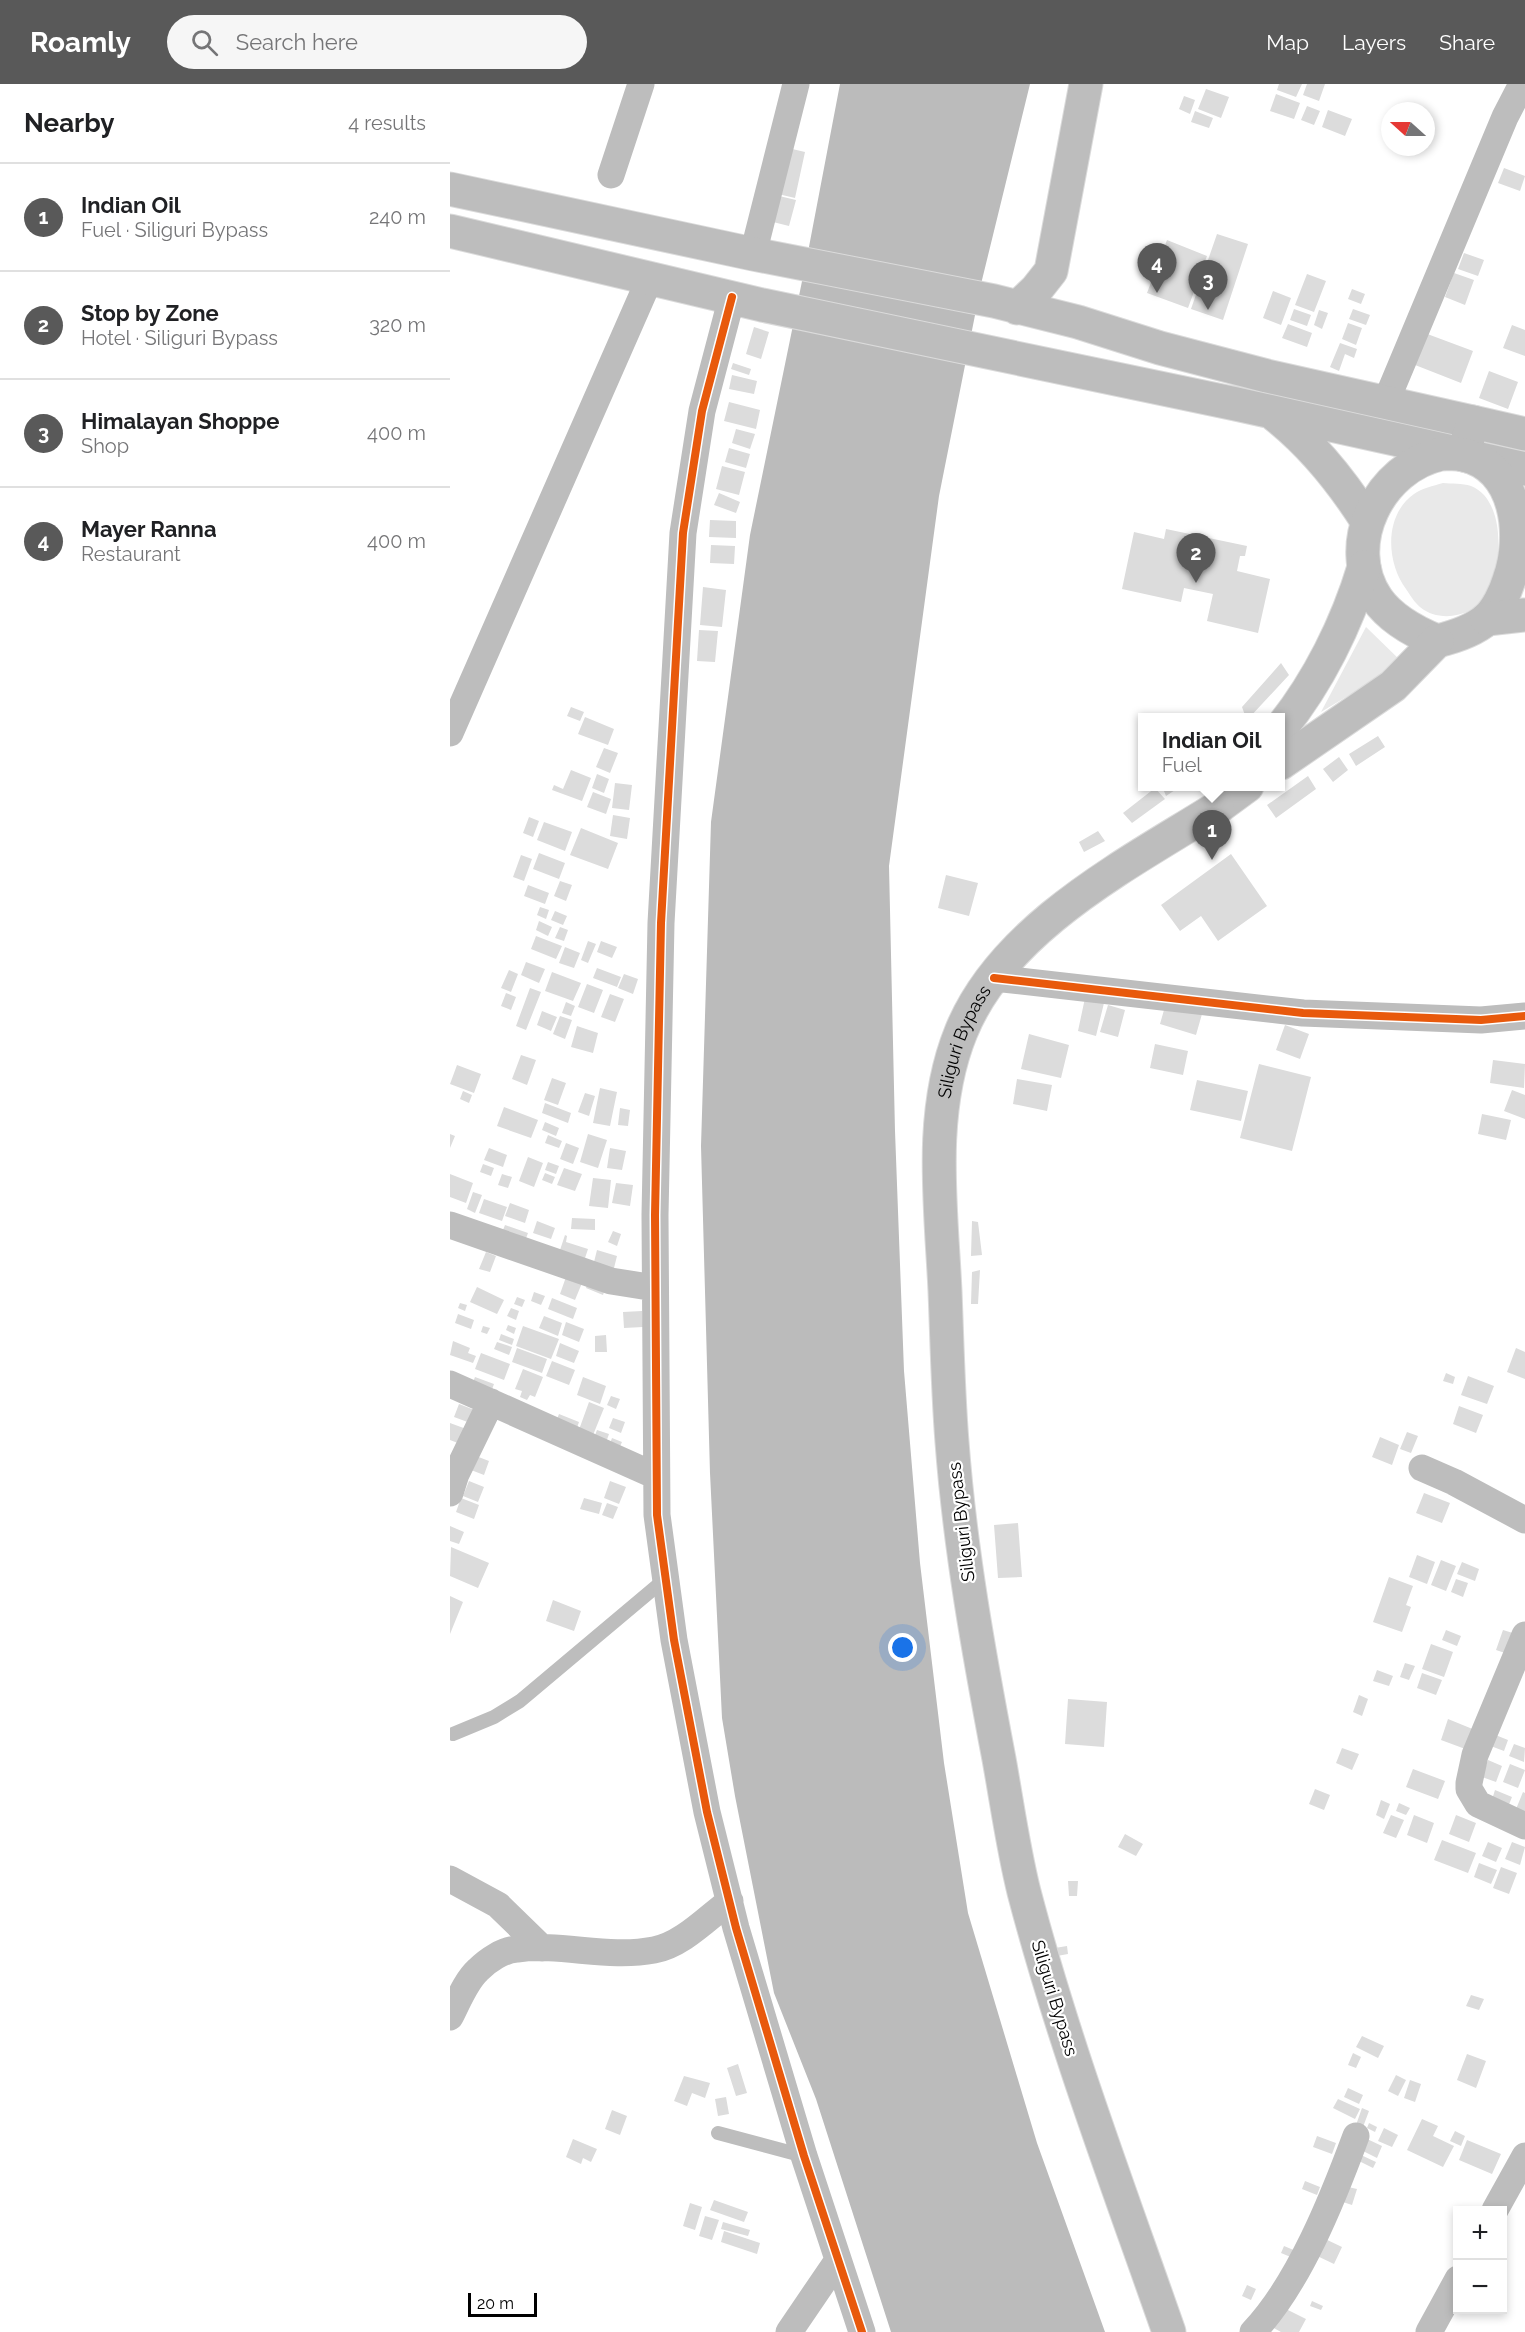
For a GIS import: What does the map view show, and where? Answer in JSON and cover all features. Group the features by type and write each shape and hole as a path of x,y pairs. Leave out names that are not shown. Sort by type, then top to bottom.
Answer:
{"main road":[{"path":"1078,322 1051,271 1086,84"},
{"path":"450,189 765,257 1005,304 1078,322 1171,351 1385,404 1525,434"},
{"path":"450,231 747,301 1272,412 1525,469"},
{"path":"1005,304 1051,271"},
{"path":"1272,412 1301,436 1335,474 1367,521"},
{"path":"1463,454 1473,423"},
{"path":"1285,723 1330,651 1357,592 1364,567 1364,536 1367,521 1374,504 1384,490 1411,466 1427,457 1441,454 1463,454 1483,463 1497,474 1508,492 1515,513 1519,540 1515,566 1504,594 1487,619 1461,635 1437,641 1393,686 1285,761"},
{"path":"1364,567 1377,599 1389,612 1417,633 1437,641"},
{"path":"1487,619 1525,615"},
{"name":"Siliguri Bypass","path":"1169,2332 1068,2042 1023,1886 978,1650 962,1535 951,1420 940,1173 941,1122 945,1079 962,1029 994,978 1017,949 1057,914 1107,877 1225,797"}],"street":[{"path":"611,175 641,84"},
{"path":"1385,404 1505,117 1522,84"},
{"path":"765,257 790,87"},
{"path":"450,733 650,278"},
{"path":"747,301 702,411 682,533 661,923 655,1288 657,1515 664,1580 674,1640 707,1812 730,1901 804,2156 862,2332"},
{"path":"994,978 1303,1013 1481,1020 1525,1016"},
{"path":"450,1225 611,1281 655,1288"},
{"path":"450,1384 656,1476"},
{"path":"450,1493 456,1474 491,1402"},
{"path":"1422,1468 1454,1482 1525,1520"},
{"path":"1525,1635 1482,1736 1468,1783 1478,1804 1525,1826"},
{"path":"450,1879 498,1905 542,1948"},
{"path":"450,2017 476,1971 494,1957 515,1949 542,1948 606,1953 656,1950 675,1942 730,1901"},
{"path":"1253,2332 1265,2319 1294,2275 1337,2187 1356,2136"},
{"path":"1498,2206 1525,2156"},
{"path":"789,2332 838,2260"},
{"path":"1429,2332 1453,2288"}],"lane":[{"path":"453,1734 494,1717 520,1701 664,1580"},
{"path":"718,2133 804,2156"}],"shaded area":[{"path":"840,84 1030,84 982,280 939,496 889,866 895,1131 904,1371 920,1563 944,1763 968,1913 1037,2143 1105,2332 891,2332 816,2099 774,1993 722,1718 710,1473 701,1146 711,822 750,535"},
{"path":"1443,483 1468,485 1483,494 1491,505 1498,537 1495,570 1485,597 1472,609 1455,616 1436,615 1418,605 1399,578 1392,553 1393,526 1404,503 1420,490"},
{"path":"1366,627 1403,663 1321,712"}],"building":[{"path":"1279,84 1302,84 1296,97 1277,90"},
{"path":"1307,84 1325,84 1319,101 1303,95"},
{"path":"1206,89 1229,97 1221,118 1198,109"},
{"path":"1276,94 1300,103 1294,119 1270,111"},
{"path":"1184,96 1195,100 1190,114 1179,109"},
{"path":"1307,106 1320,111 1314,125 1301,120"},
{"path":"1328,110 1352,119 1345,136 1322,127"},
{"path":"1195,111 1213,118 1209,128 1191,122"},
{"path":"788,148 805,152 795,198 778,194"},
{"path":"1504,168 1525,176 1520,191 1498,183"},
{"path":"775,195 796,200 789,226 769,221"},
{"path":"1217,234 1248,244 1223,320 1191,309"},
{"path":"1167,240 1207,256 1188,308 1147,293"},
{"path":"1464,253 1484,260 1478,276 1458,269"},
{"path":"1454,273 1474,280 1465,305 1445,297"},
{"path":"1307,274 1326,281 1314,312 1295,305"},
{"path":"1352,289 1365,294 1361,304 1348,299"},
{"path":"1273,291 1291,298 1281,325 1263,318"},
{"path":"1294,309 1311,315 1307,326 1290,320"},
{"path":"1353,309 1370,315 1366,325 1349,319"},
{"path":"1319,310 1328,313 1322,329 1314,325"},
{"path":"1348,323 1362,328 1356,345 1342,339"},
{"path":"1288,324 1312,333 1307,347 1282,338"},
{"path":"1512,325 1525,330 1525,356 1503,348"},
{"path":"754,327 769,332 761,359 746,354"},
{"path":"1422,332 1473,351 1461,383 1410,363"},
{"path":"1340,343 1357,349 1354,358 1345,354 1339,371 1330,367"},
{"path":"733,363 751,369 749,375 731,369"},
{"path":"1489,371 1518,382 1508,409 1479,398"},
{"path":"732,375 757,381 754,394 729,389"},
{"path":"729,402 760,410 756,429 724,421"},
{"path":"736,429 755,434 750,449 732,443"},
{"path":"729,448 750,454 746,468 725,462"},
{"path":"722,466 745,472 739,495 716,489"},
{"path":"719,493 740,502 736,513 714,505"},
{"path":"710,520 736,521 736,538 709,537"},
{"path":"1166,529 1247,546 1245,556 1240,556 1237,571 1270,579 1258,633 1207,621 1213,594 1184,588 1181,602 1122,589 1134,532 1164,539"},
{"path":"711,545 735,546 734,564 710,563"},
{"path":"703,587 726,590 722,627 700,625"},
{"path":"699,630 718,631 715,662 697,661"},
{"path":"1281,663 1289,675 1254,713 1244,713 1242,707"},
{"path":"571,707 584,712 580,721 567,716"},
{"path":"585,717 614,729 608,745 578,734"},
{"path":"1378,736 1385,747 1356,766 1349,754"},
{"path":"604,748 618,753 610,773 596,767"},
{"path":"1339,757 1348,770 1333,782 1323,769"},
{"path":"571,770 591,778 582,801 552,790 554,785 563,789"},
{"path":"597,774 609,779 604,793 592,788"},
{"path":"1308,776 1316,789 1276,818 1267,805"},
{"path":"615,783 632,785 629,810 612,808"},
{"path":"1151,791 1158,791 1165,799 1132,823 1123,813"},
{"path":"1164,791 1174,791 1166,796"},
{"path":"593,792 611,799 606,814 587,807"},
{"path":"613,815 630,818 627,839 610,836"},
{"path":"529,817 539,821 533,837 523,833"},
{"path":"544,822 572,832 565,851 537,840"},
{"path":"581,828 618,843 608,869 570,855"},
{"path":"1098,831 1105,841 1084,852 1079,842"},
{"path":"539,853 565,863 559,879 533,869"},
{"path":"1231,854 1267,906 1218,941 1201,916 1180,931 1161,905"},
{"path":"521,855 532,859 524,881 513,877"},
{"path":"946,875 978,883 969,916 938,908"},
{"path":"560,881 572,885 566,901 554,896"},
{"path":"528,885 549,893 545,904 524,896"},
{"path":"540,907 549,910 546,919 537,915"},
{"path":"555,911 567,916 563,925 551,920"},
{"path":"539,921 552,927 548,936 536,930"},
{"path":"560,927 568,930 564,941 555,938"},
{"path":"536,936 562,946 556,959 531,949"},
{"path":"588,941 596,944 588,963 581,960"},
{"path":"601,941 617,947 612,958 597,952"},
{"path":"565,947 580,953 574,968 559,963"},
{"path":"526,962 545,969 539,983 521,975"},
{"path":"597,968 621,977 617,987 593,978"},
{"path":"509,970 518,974 511,992 501,988"},
{"path":"552,972 581,983 573,1001 545,991"},
{"path":"624,974 638,979 633,994 618,988"},
{"path":"587,984 603,990 594,1013 578,1007"},
{"path":"530,988 541,992 526,1030 516,1026"},
{"path":"506,993 516,997 511,1010 501,1006"},
{"path":"610,994 624,999 615,1022 601,1017"},
{"path":"1085,998 1104,1003 1096,1036 1078,1031"},
{"path":"566,1002 575,1006 571,1016 562,1013"},
{"path":"1166,1003 1202,1014 1196,1035 1160,1024"},
{"path":"1108,1005 1125,1010 1118,1037 1100,1032"},
{"path":"542,1011 557,1017 551,1031 537,1025"},
{"path":"560,1016 572,1020 565,1039 553,1034"},
{"path":"1285,1025 1309,1034 1300,1059 1276,1050"},
{"path":"577,1026 598,1033 593,1053 571,1047"},
{"path":"1029,1034 1069,1045 1061,1078 1021,1069"},
{"path":"1155,1044 1188,1051 1183,1075 1150,1068"},
{"path":"521,1055 536,1060 527,1085 512,1079"},
{"path":"1493,1060 1525,1064 1524,1088 1490,1083"},
{"path":"1259,1064 1311,1077 1292,1151 1240,1138"},
{"path":"457,1065 481,1074 474,1093 450,1084"},
{"path":"552,1078 566,1083 558,1105 544,1100"},
{"path":"1017,1079 1052,1085 1047,1111 1013,1104"},
{"path":"1197,1080 1248,1091 1241,1121 1190,1110"},
{"path":"600,1088 617,1092 610,1126 593,1123"},
{"path":"1512,1090 1525,1095 1525,1119 1504,1111"},
{"path":"463,1091 472,1095 469,1103 460,1099"},
{"path":"585,1093 595,1096 589,1116 578,1112"},
{"path":"545,1103 571,1113 568,1123 542,1113"},
{"path":"504,1107 538,1120 531,1138 497,1126"},
{"path":"620,1108 630,1110 628,1126 618,1125"},
{"path":"1482,1114 1511,1120 1506,1140 1478,1134"},
{"path":"545,1122 559,1128 556,1136 542,1130"},
{"path":"450,1134 455,1136 450,1148"},
{"path":"588,1134 607,1140 598,1168 580,1162"},
{"path":"548,1135 562,1141 559,1148 545,1143"},
{"path":"566,1143 579,1148 573,1164 560,1159"},
{"path":"489,1148 507,1155 503,1167 484,1160"},
{"path":"610,1148 626,1151 622,1170 607,1168"},
{"path":"528,1157 543,1163 534,1187 519,1181"},
{"path":"548,1162 559,1166 556,1174 545,1170"},
{"path":"483,1164 494,1168 491,1176 480,1172"},
{"path":"564,1168 582,1174 575,1191 557,1185"},
{"path":"545,1173 555,1177 552,1184 542,1180"},
{"path":"450,1174 473,1183 466,1203 450,1197"},
{"path":"502,1174 512,1177 508,1188 498,1185"},
{"path":"593,1178 611,1180 608,1208 589,1206"},
{"path":"616,1183 633,1185 630,1206 612,1203"},
{"path":"473,1192 482,1195 475,1213 467,1209"},
{"path":"484,1199 507,1207 502,1221 479,1213"},
{"path":"510,1203 529,1210 525,1223 505,1216"},
{"path":"572,1218 595,1219 595,1230 571,1229"},
{"path":"537,1221 555,1228 551,1239 533,1233"},
{"path":"972,1221 978,1222 982,1255 971,1256"},
{"path":"505,1225 528,1233 522,1249 499,1240"},
{"path":"613,1231 621,1234 617,1246 608,1242"},
{"path":"565,1235 567,1236 566,1242 588,1249 583,1264 558,1256"},
{"path":"597,1250 617,1256 613,1272 593,1266"},
{"path":"486,1252 496,1256 490,1272 479,1269"},
{"path":"980,1270 978,1304 971,1304 972,1272"},
{"path":"566,1277 582,1283 575,1300 560,1294"},
{"path":"589,1280 606,1286 603,1295 586,1288"},
{"path":"477,1287 504,1300 497,1314 470,1302"},
{"path":"534,1292 545,1296 541,1305 531,1301"},
{"path":"517,1297 525,1300 522,1307 514,1304"},
{"path":"552,1298 577,1308 573,1319 548,1309"},
{"path":"460,1303 467,1305 465,1311 458,1308"},
{"path":"511,1308 519,1311 516,1320 507,1316"},
{"path":"642,1311 643,1327 624,1328 623,1312"},
{"path":"458,1314 474,1320 471,1329 455,1323"},
{"path":"544,1316 562,1323 558,1336 539,1328"},
{"path":"566,1322 584,1329 579,1342 562,1335"},
{"path":"508,1325 516,1328 514,1334 506,1330"},
{"path":"483,1326 490,1328 487,1334 481,1332"},
{"path":"523,1326 559,1339 551,1359 516,1346"},
{"path":"501,1334 514,1339 512,1345 499,1340"},
{"path":"606,1335 607,1352 595,1352 595,1336"},
{"path":"453,1341 470,1348 468,1353 476,1356 473,1363 450,1355"},
{"path":"497,1342 512,1347 509,1355 494,1349"},
{"path":"560,1343 579,1351 574,1363 556,1356"},
{"path":"517,1348 547,1359 542,1373 512,1362"},
{"path":"1516,1348 1525,1352 1525,1379 1507,1372"},
{"path":"481,1353 510,1364 504,1380 475,1369"},
{"path":"552,1361 575,1370 569,1385 546,1376"},
{"path":"523,1369 543,1377 535,1397 530,1395 527,1400 520,1397 522,1391 515,1389"},
{"path":"1446,1373 1455,1377 1453,1384 1443,1381"},
{"path":"1468,1376 1494,1386 1487,1404 1461,1395"},
{"path":"475,1377 494,1384 490,1395 471,1387"},
{"path":"583,1377 606,1386 600,1404 577,1395"},
{"path":"611,1396 620,1399 616,1409 607,1405"},
{"path":"589,1402 604,1408 591,1440 576,1438"},
{"path":"459,1404 477,1411 473,1424 454,1417"},
{"path":"1459,1406 1483,1415 1476,1433 1453,1424"},
{"path":"559,1414 579,1422 574,1437 553,1429"},
{"path":"613,1418 625,1422 621,1433 609,1428"},
{"path":"450,1423 469,1430 463,1445 450,1440"},
{"path":"597,1430 609,1434 603,1451 591,1446"},
{"path":"1407,1432 1418,1436 1411,1453 1400,1449"},
{"path":"1380,1437 1399,1445 1392,1465 1372,1457"},
{"path":"612,1438 622,1442 617,1453 608,1449"},
{"path":"476,1456 489,1461 484,1475 471,1470"},
{"path":"469,1481 484,1487 478,1502 463,1496"},
{"path":"610,1481 626,1487 619,1504 604,1498"},
{"path":"1424,1493 1450,1503 1442,1523 1416,1513"},
{"path":"461,1498 479,1505 474,1519 456,1512"},
{"path":"584,1498 602,1503 599,1514 580,1509"},
{"path":"607,1503 618,1507 613,1519 602,1515"},
{"path":"1018,1523 1022,1577 998,1578 994,1525"},
{"path":"450,1526 464,1532 459,1544 450,1541"},
{"path":"451,1547 489,1563 478,1588 450,1576"},
{"path":"1417,1555 1435,1562 1427,1584 1409,1577"},
{"path":"1441,1560 1456,1566 1446,1591 1431,1585"},
{"path":"1462,1562 1479,1569 1475,1581 1457,1574"},
{"path":"1389,1577 1413,1586 1406,1605 1411,1607 1402,1632 1373,1622"},
{"path":"1456,1579 1468,1583 1463,1597 1451,1592"},
{"path":"450,1596 463,1602 450,1634"},
{"path":"553,1600 581,1611 574,1631 546,1621"},
{"path":"1446,1630 1461,1636 1457,1646 1442,1640"},
{"path":"1503,1630 1516,1634 1508,1654 1496,1650"},
{"path":"1431,1644 1453,1652 1444,1677 1422,1669"},
{"path":"1405,1663 1415,1666 1409,1680 1400,1677"},
{"path":"1377,1670 1393,1676 1389,1686 1373,1681"},
{"path":"1422,1673 1442,1680 1436,1695 1417,1688"},
{"path":"1359,1695 1368,1699 1362,1716 1353,1712"},
{"path":"1068,1699 1107,1702 1104,1747 1065,1744"},
{"path":"1448,1719 1475,1730 1468,1750 1441,1740"},
{"path":"1493,1734 1508,1740 1504,1751 1488,1745"},
{"path":"1514,1744 1525,1748 1524,1762 1509,1756"},
{"path":"1342,1748 1359,1754 1352,1770 1336,1763"},
{"path":"1488,1760 1502,1766 1496,1782 1482,1777"},
{"path":"1510,1764 1525,1770 1518,1788 1503,1782"},
{"path":"1413,1769 1445,1781 1438,1799 1406,1787"},
{"path":"1315,1789 1330,1795 1324,1810 1309,1804"},
{"path":"1495,1790 1512,1797 1506,1812 1490,1806"},
{"path":"1523,1792 1525,1793 1525,1818 1514,1814"},
{"path":"1381,1800 1390,1804 1384,1819 1376,1815"},
{"path":"1399,1803 1410,1808 1406,1815 1396,1811"},
{"path":"1391,1815 1404,1820 1396,1838 1383,1833"},
{"path":"1414,1815 1434,1823 1427,1843 1407,1835"},
{"path":"1456,1815 1476,1823 1469,1842 1449,1834"},
{"path":"1125,1834 1143,1844 1136,1856 1118,1847"},
{"path":"1442,1840 1476,1853 1468,1873 1434,1860"},
{"path":"1488,1842 1502,1848 1496,1862 1482,1856"},
{"path":"1512,1842 1525,1847 1520,1865 1505,1859"},
{"path":"1479,1863 1497,1870 1491,1884 1474,1877"},
{"path":"1501,1867 1517,1873 1509,1894 1493,1888"},
{"path":"1068,1881 1078,1881 1077,1896 1069,1896"},
{"path":"1067,1946 1068,1954 1057,1956 1055,1948"},
{"path":"1471,1995 1484,1999 1479,2010 1466,2006"},
{"path":"1362,2036 1384,2046 1378,2058 1356,2047"},
{"path":"1353,2053 1361,2057 1356,2068 1348,2065"},
{"path":"1467,2054 1486,2061 1476,2088 1457,2080"},
{"path":"738,2064 747,2093 736,2096 727,2068"},
{"path":"1396,2075 1406,2080 1398,2096 1388,2091"},
{"path":"684,2076 710,2083 705,2098 692,2093 687,2106 674,2101"},
{"path":"1410,2080 1421,2084 1415,2102 1404,2098"},
{"path":"1348,2088 1363,2095 1359,2104 1344,2097"},
{"path":"726,2097 729,2114 718,2116 715,2099"},
{"path":"1338,2099 1360,2109 1355,2119 1333,2108"},
{"path":"1362,2108 1369,2111 1363,2127 1356,2125"},
{"path":"612,2110 627,2116 620,2135 605,2129"},
{"path":"1422,2119 1438,2126 1433,2136 1454,2146 1443,2167 1407,2150"},
{"path":"1369,2123 1377,2127 1375,2132 1367,2128"},
{"path":"1384,2128 1398,2135 1392,2147 1378,2141"},
{"path":"1455,2131 1465,2136 1461,2146 1450,2141"},
{"path":"1317,2136 1336,2143 1332,2154 1313,2147"},
{"path":"1365,2138 1382,2146 1377,2158 1359,2149"},
{"path":"573,2139 597,2149 591,2162 583,2158 581,2164 566,2157"},
{"path":"1467,2140 1501,2154 1492,2174 1459,2160"},
{"path":"1361,2155 1376,2162 1373,2168 1359,2161"},
{"path":"1305,2181 1320,2187 1317,2195 1302,2189"},
{"path":"1348,2187 1357,2189 1352,2205 1343,2202"},
{"path":"714,2200 748,2212 744,2222 710,2210"},
{"path":"690,2203 702,2207 695,2230 683,2226"},
{"path":"705,2216 719,2220 712,2240 699,2236"},
{"path":"723,2222 750,2230 748,2236 721,2229"},
{"path":"724,2231 760,2243 757,2254 721,2242"},
{"path":"1321,2237 1342,2247 1334,2264 1313,2254"},
{"path":"1284,2246 1296,2251 1293,2258 1281,2253"},
{"path":"1247,2285 1256,2289 1251,2300 1242,2296"},
{"path":"1312,2301 1323,2306 1321,2310 1310,2306"},
{"path":"1282,2307 1306,2319 1299,2332 1281,2332 1272,2327"}],"cycle path":[{"path":"732,297 702,411 683,533 661,923 655,1215 657,1515 674,1640 707,1812 736,1928 804,2156 862,2332"},
{"path":"994,978 1303,1013 1481,1020 1525,1016"}],"place":[{"name":"Mayer Ranna","path":"1157,293"},
{"name":"Himalayan Shoppe","path":"1208,310"},
{"name":"Stop by Zone","path":"1196,583"},
{"name":"Indian Oil","path":"1212,860"}]}
